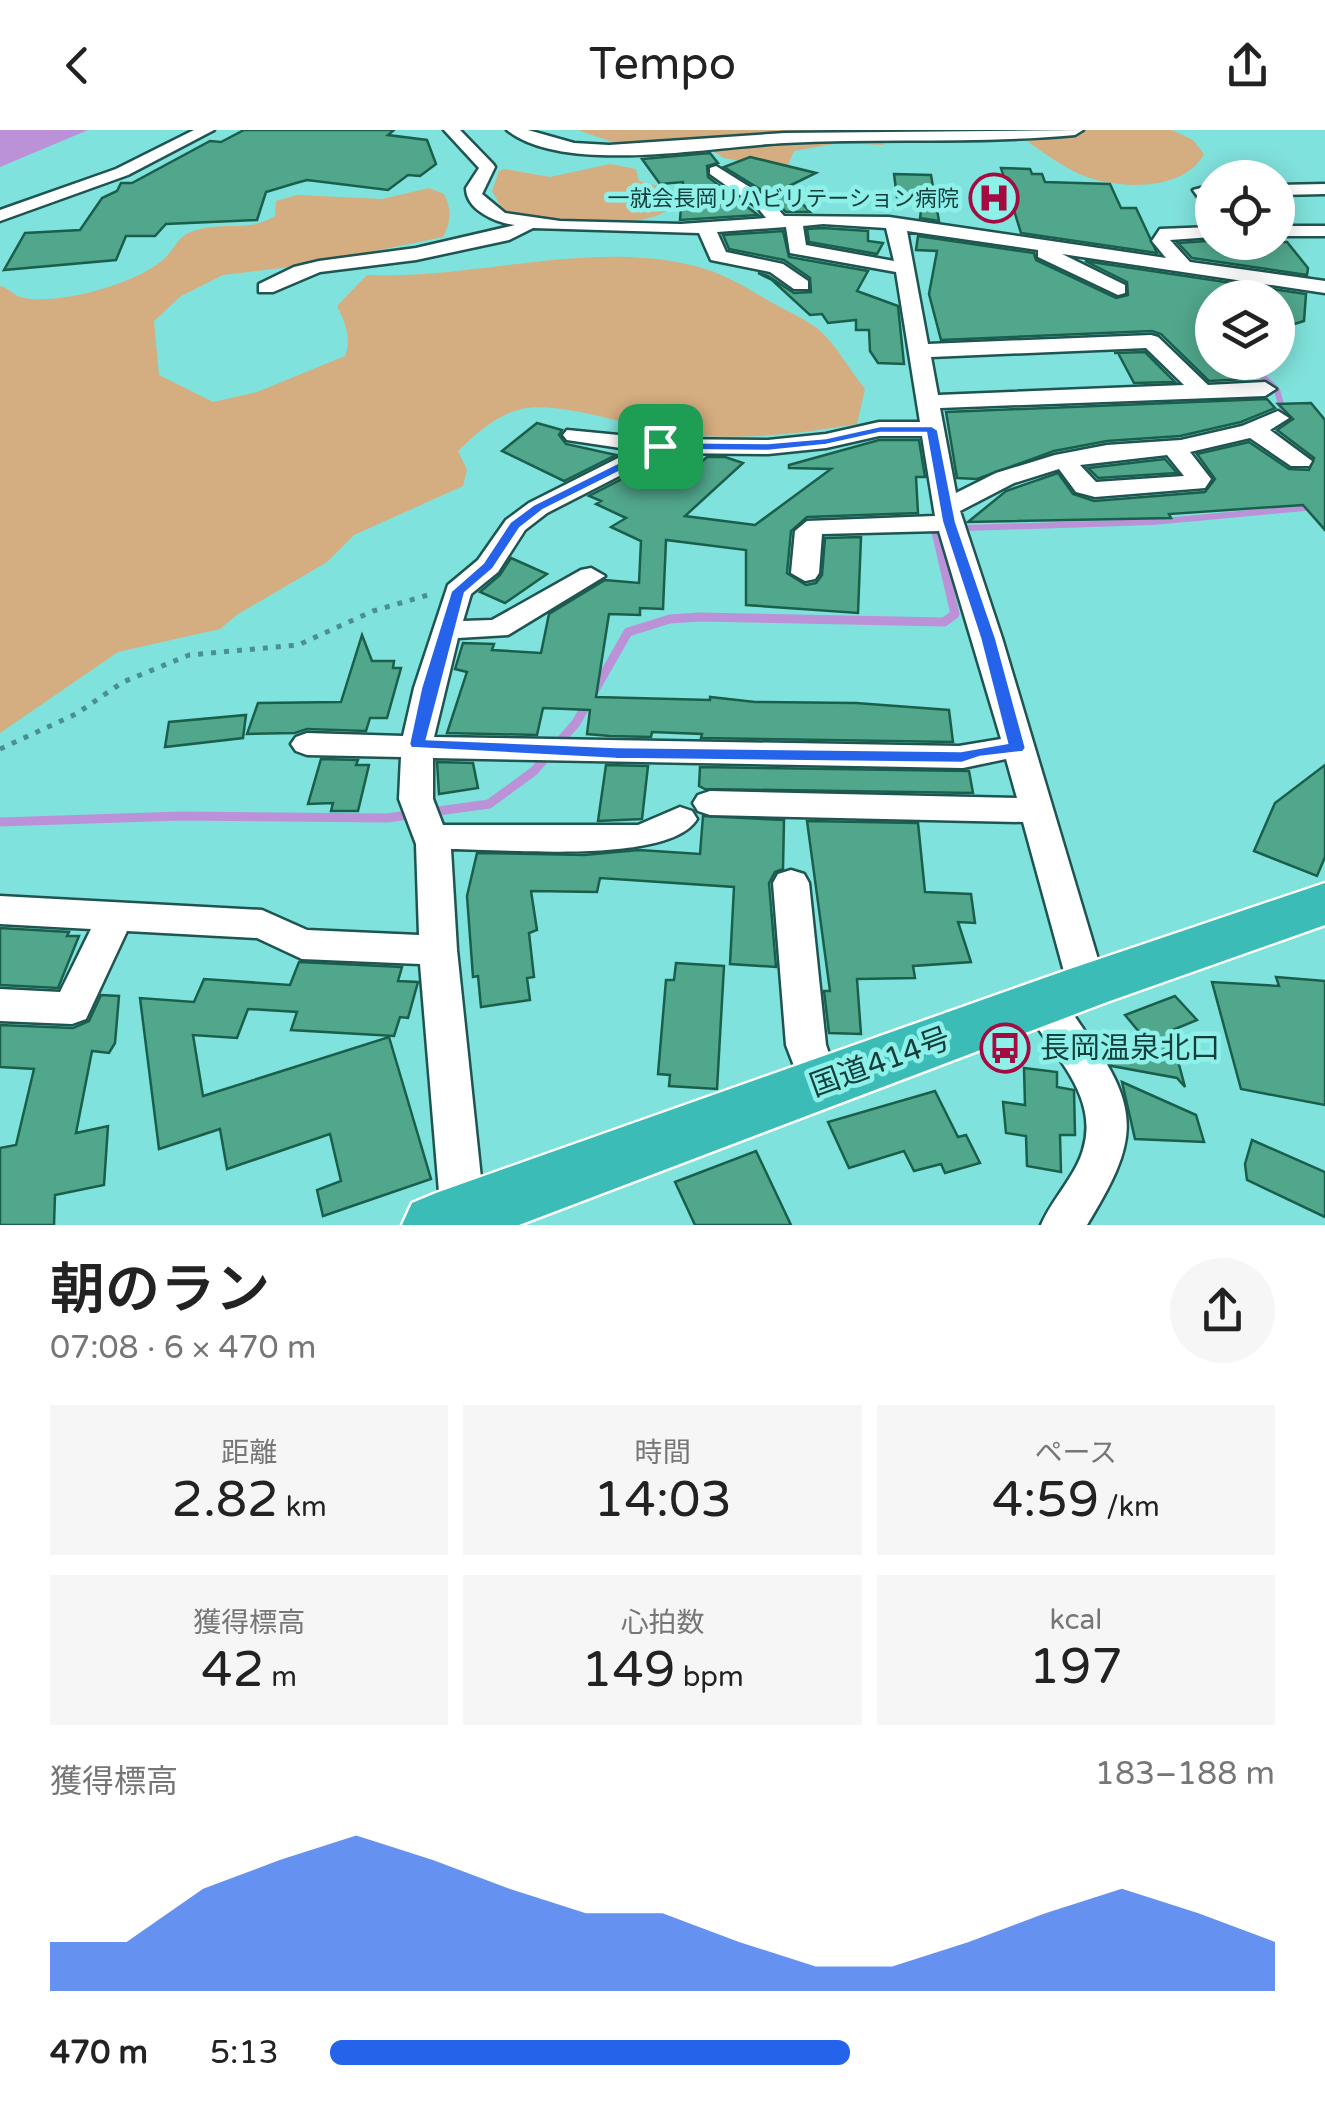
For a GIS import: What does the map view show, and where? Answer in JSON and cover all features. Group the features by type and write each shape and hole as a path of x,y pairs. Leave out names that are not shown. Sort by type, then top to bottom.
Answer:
{"highway":[{"name":"国道414号","path":"450,1220 1064,994 1325,904"}],"street":[{"path":"0,216 122,172 206,130"},
{"path":"452,130 487,167 474,188 478,202 500,218 528,224 706,228 787,221 889,222 1325,287"},
{"path":"514,130 529,138 624,150 781,138 965,139 1075,130"},
{"path":"716,172 787,221 797,249 904,268"},
{"path":"1295,190 1325,189"},
{"path":"889,222 898,229 948,515 988,638 1036,810 1064,994 1100,1087 1109,1123 1104,1151 1063,1225"},
{"path":"266,288 281,278 310,270 414,255 485,237 516,235 528,224"},
{"path":"706,228 718,256 776,268 801,286"},
{"path":"1295,231 1325,231"},
{"path":"1182,264 1161,241 1166,234 1195,233"},
{"path":"1042,244 1045,254 1118,288"},
{"path":"919,352 1151,341 1202,391"},
{"path":"574,434 660,446 768,447 826,442 930,416 1202,391 1265,389"},
{"path":"805,573 808,531 816,526 948,515 1005,478 1064,460 1107,452 1174,448 1254,430 1278,418"},
{"path":"1254,430 1300,461"},
{"path":"450,1220 430,837 416,799 418,744 447,630 458,591 488,566 515,525 538,508 660,446"},
{"path":"1064,460 1086,487 1095,490 1196,483 1199,479 1174,448"},
{"path":"447,630 498,629 591,576"},
{"path":"307,744 962,757 977,751 1017,748"},
{"path":"430,837 638,837 660,832 695,811 1036,810"},
{"path":"791,883 806,1045 820,1084"},
{"path":"0,910 262,924 302,944 438,950"},
{"path":"0,1005 72,1008 116,914"}],"path":[{"path":"0,749 76,714 123,682 188,656 298,645 397,602 458,591"}],"shaded area":[{"path":"0,130 88,130 0,167"},
{"path":"577,130 882,130 883,145 839,143 794,151 788,165 760,165 724,158 699,143 650,146 613,142"},
{"path":"1013,130 1172,130 1193,140 1204,154 1180,176 1164,182 1128,185 1092,179 1044,153"},
{"path":"610,164 636,169 639,181 678,191 672,206 656,216 632,221 573,222 504,212 492,191 499,171 505,169 550,177"},
{"path":"429,188 444,194 448,205 449,221 443,237 306,265 223,275 181,296 154,321 159,375 213,402 257,392 345,356 348,337 337,306 367,275 449,272 573,258 655,259 695,266 725,277 818,329 865,389 857,424 725,437 663,431 556,408 512,412 487,426 458,451 467,470 463,486 354,535 327,562 238,614 220,629 118,652 0,733 0,286 20,297 35,299 75,296 138,276 166,257 192,231 266,221 275,216 276,201 297,195 382,199"}],"building":[{"path":"244,130 394,130 388,135 427,140 436,164 420,176 408,175 388,190 307,180 266,192 257,220 166,224 155,236 126,236 116,260 4,270 25,233 80,230 102,198 117,191 121,183 132,183 210,141 221,142"},
{"path":"710,153 718,163 707,166 708,177 758,215 680,220 683,182 660,184 642,159"},
{"path":"750,157 816,173 787,187 810,212 786,212 771,196 724,167"},
{"path":"1001,168 1030,169 1032,174 1042,174 1045,182 1110,184 1121,208 1136,208 1157,253 1021,233"},
{"path":"894,174 931,175 939,221 920,218 923,198 897,197"},
{"path":"807,229 868,231 868,241 883,243 877,254 809,242"},
{"path":"783,231 789,257 868,271 857,291 898,306 904,364 878,363 870,351 869,330 856,330 856,320 828,323 822,314 810,315 772,280 758,273 768,276 794,293 811,292 810,278 784,260 729,249 723,235"},
{"path":"918,236 1034,253 1036,260 1116,298 1128,295 1127,282 1085,261 1212,280 1195,280 1195,367 1161,334 1152,331 941,340 929,294 937,251 916,250"},
{"path":"1195,242 1195,258 1192,258 1178,243"},
{"path":"1295,252 1308,268 1307,275 1206,260 1295,260"},
{"path":"1295,292 1306,294 1304,321 1295,324"},
{"path":"1145,352 1175,382 1134,383 1118,353 1114,353"},
{"path":"1267,399 1275,408 1241,422 1180,436 1107,441 1054,451 977,479 957,478 946,412"},
{"path":"1311,403 1325,420 1325,530 1303,505 1169,514 1171,518 968,522 1006,491 1058,473 1073,494 1094,501 1205,492 1215,479 1197,454 1249,442 1289,469 1309,470 1314,458 1277,430 1293,419 1278,404"},
{"path":"537,423 562,430 559,435 566,444 616,455 564,481 502,451"},
{"path":"879,440 919,440 925,477 916,477 918,513 807,517 791,531 787,573 806,585 816,583 822,575 825,538 861,537 858,613 746,605 746,550 666,540 663,609 640,608 640,615 609,614 596,697 710,697 949,710 953,742 701,738 702,734 652,732 651,737 610,736 587,734 590,710 543,708 537,735 447,733 467,672 455,669 463,643 494,644 492,650 541,653 549,614 605,580 639,583 641,541 611,527 626,518 596,504 601,501 589,496 665,457 684,457 699,464 707,457 725,457 743,463 685,516 755,525 831,469 789,465"},
{"path":"1165,459 1177,473 1098,478 1088,468"},
{"path":"511,558 547,574 505,603 480,592 500,575"},
{"path":"362,635 372,661 394,661 393,668 401,668 387,718 370,718 366,731 307,729 247,734 258,703 341,702"},
{"path":"246,715 243,738 165,747 169,722"},
{"path":"321,759 358,760 356,765 369,765 358,811 331,811 333,803 308,804"},
{"path":"437,762 473,763 478,788 439,794"},
{"path":"606,765 648,766 642,819 598,821"},
{"path":"1325,765 1325,857 1317,876 1254,851 1275,803"},
{"path":"700,767 969,771 973,793 705,789 699,786"},
{"path":"703,816 784,820 783,869 775,872 769,883 776,967 730,964 734,887 600,878 597,892 531,891 537,930 529,933 534,977 527,978 530,1000 481,1007 478,976 473,977 467,896 477,853 584,855 639,850 700,854"},
{"path":"807,821 918,823 925,892 971,894 975,923 958,922 971,962 913,966 915,978 857,979 861,1034 829,1033 824,991 830,991"},
{"path":"0,928 79,936 58,988 0,985"},
{"path":"299,962 402,967 398,981 418,982 408,1018 400,1017 394,1036 291,1030 297,1012 248,1009 237,1038 193,1035 203,1096 389,1037 431,1179 323,1216 317,1190 341,1181 330,1134 227,1169 220,1129 159,1149 140,998 194,1002 204,979 290,985"},
{"path":"676,963 724,966 717,1089 669,1086 670,1075 658,1074 666,980 674,980"},
{"path":"1276,977 1325,981 1325,1105 1241,1089 1212,982 1279,986"},
{"path":"101,995 119,996 115,1043 109,1053 92,1051 76,1133 108,1126 104,1185 55,1195 54,1225 0,1225 0,1148 16,1145 34,1069 0,1067 0,1025 73,1028 89,1021"},
{"path":"1175,996 1197,1020 1170,1031 1185,1087 1177,1078 1112,1066 1101,1048 1155,1051 1125,1015"},
{"path":"1024,1068 1057,1072 1057,1087 1074,1090 1075,1135 1060,1135 1061,1172 1027,1166 1026,1136 1006,1133 1003,1102 1025,1105"},
{"path":"1122,1082 1196,1115 1204,1142 1135,1139"},
{"path":"935,1091 958,1137 966,1135 980,1163 945,1173 941,1164 914,1171 904,1151 849,1168 828,1122"},
{"path":"1252,1140 1325,1172 1325,1217 1247,1180 1245,1164"},
{"path":"756,1151 791,1225 695,1225 675,1182"}],"waterway":[{"path":"1266,380 1277,390 1284,415 1301,426"},
{"path":"936,535 935,529 1153,522 1325,506"},
{"path":"0,822 182,816 387,818 489,804 534,771 576,723 628,632 670,619 699,617 944,622 955,614 936,532"}],"place":[{"name":"一就会長岡リハビリテーション病院","path":"994,198"},
{"name":"長岡温泉北口","path":"1005,1048"}],"route":[{"path":"880,430 932,430 949,522 988,638 1017,748 977,751 962,757 616,753 418,744 429,688 458,591 488,566 515,525 538,508 660,446 768,447 826,442 880,430"}]}
